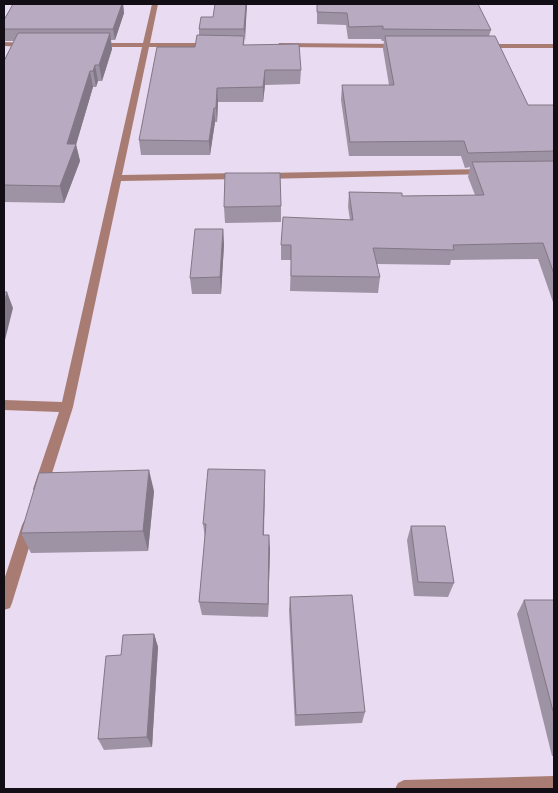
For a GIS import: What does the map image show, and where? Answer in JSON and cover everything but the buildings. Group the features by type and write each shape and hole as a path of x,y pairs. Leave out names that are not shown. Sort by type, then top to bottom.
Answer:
{"street":[{"path":"4,603 67,407 155,4"},
{"path":"4,44 42,44"},
{"path":"90,45 216,45"},
{"path":"276,45 405,46"},
{"path":"475,46 554,46"},
{"path":"118,178 495,172"},
{"path":"4,405 67,407"},
{"path":"404,789 554,785"}]}
